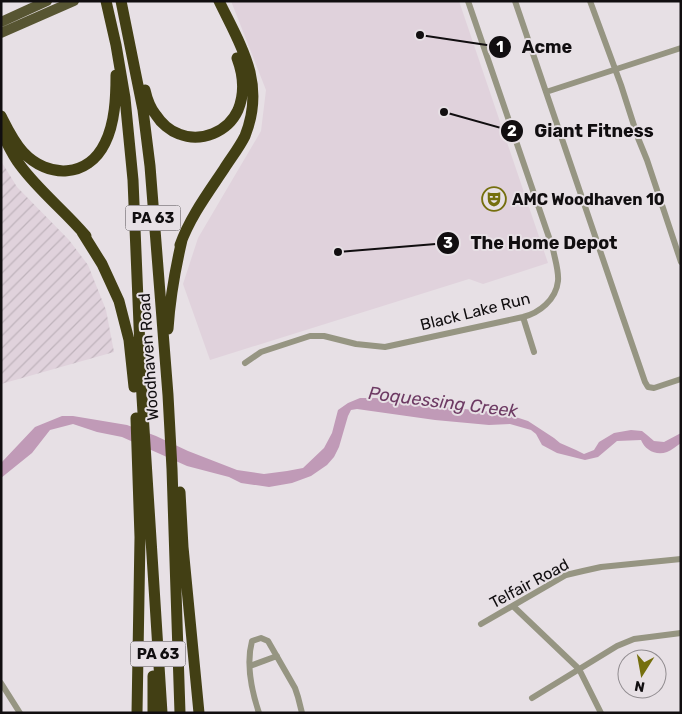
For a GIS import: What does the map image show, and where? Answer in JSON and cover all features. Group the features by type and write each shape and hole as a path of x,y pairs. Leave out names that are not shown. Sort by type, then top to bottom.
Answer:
{"highway":[{"name":"Woodhaven Road","path":"106,1 125,98 133,180 142,397 142,451 162,713"},
{"name":"Woodhaven Road","path":"121,1 143,110 149,159 168,395 174,440 180,713"},
{"path":"129,42 149,103 163,124 176,133 190,137 206,136 218,132 227,125 238,111 242,80 241,68 212,1"},
{"path":"168,395 166,311 170,278 175,259 194,216 241,144 251,114 252,89 250,71 219,1"},
{"path":"1,116 19,148 39,165 49,169 64,171 86,165 102,149 111,127 115,93 116,45"},
{"path":"1,131 24,169 95,246 114,276 132,329 142,397"},
{"path":"82,232 102,264 119,302 128,340 141,429"},
{"path":"174,440 168,332 170,302 182,240"},
{"path":"137,713 142,451"},
{"path":"175,463 199,713"},
{"path":"153,713 154,595"}],"main road":[{"path":"1,22 47,1"},
{"path":"1,33 74,1"}],"street":[{"name":"Black Lake Run","path":"245,362 260,352 310,336 324,336 356,344 386,347 530,315 545,307 553,295 558,283 553,249 468,1"},
{"path":"514,1 622,318 648,387 654,388 681,378"},
{"path":"590,1 621,85 681,262"},
{"path":"546,92 681,48"},
{"path":"523,317 534,352"},
{"name":"Telfair Road","path":"481,624 566,575 601,567 681,559"},
{"path":"513,606 579,668 601,713"},
{"path":"532,698 617,646 634,639 681,633"},
{"path":"258,713 253,695 250,649 252,641 261,638 268,641 295,688 302,713"},
{"path":"250,666 277,656"},
{"path":"1,683 20,713"}],"shaded area":[{"path":"231,1 459,1 548,263 483,284 469,279 210,360 183,284 198,238 261,131 266,90"},
{"path":"1,161 17,187 69,240 88,265 106,310 114,352 1,384"},
{"path":"360,398 376,398 388,401 503,413 528,421 560,443 584,454 594,450 599,442 614,433 631,430 642,431 654,441 664,442 681,433 681,443 669,451 655,453 648,449 641,440 617,441 598,457 585,460 557,453 542,445 536,434 531,430 510,424 489,425 435,420 357,409 351,410 339,447 327,465 311,476 292,483 269,487 241,483 229,477 187,466 122,437 97,432 73,424 50,430 32,453 1,478 1,463 35,427 62,416 73,416 127,425 237,470 264,474 303,468 324,448 332,433 338,410"}],"place":[{"name":"Acme","path":"420,35"},
{"name":"Giant Fitness","path":"444,112"},
{"name":"AMC Woodhaven 10","path":"494,199"},
{"name":"The Home Depot","path":"338,252"}],"water label":[{"name":"Poquessing Creek","path":"443,402"}]}
